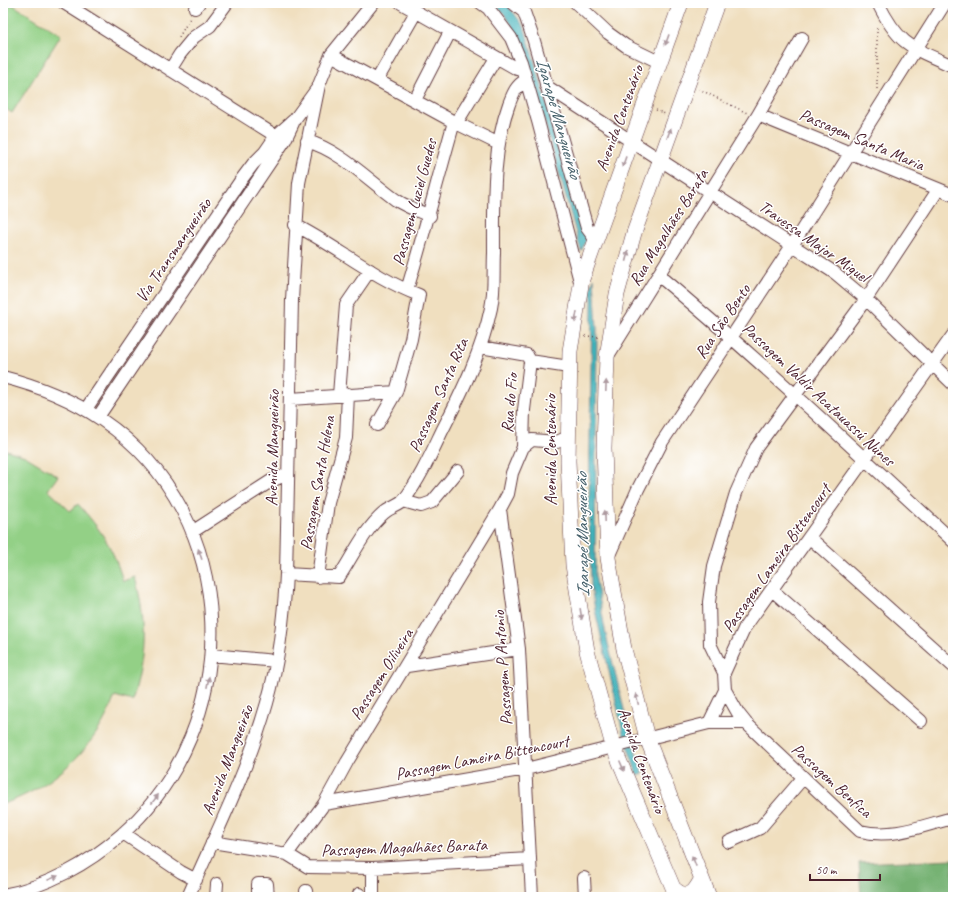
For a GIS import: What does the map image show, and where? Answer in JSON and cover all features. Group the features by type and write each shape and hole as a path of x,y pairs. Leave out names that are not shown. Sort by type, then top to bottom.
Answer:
{"main road":[{"name":"Avenida Centenário","path":"675,892 616,746 587,651 573,565 570,520 568,437 569,366 581,286 595,239 681,3"},
{"name":"Avenida Centenário","path":"709,897 644,739 624,648 608,558 604,448 607,357 617,294 634,233 674,118 717,3"},
{"path":"675,892 680,895 687,896 692,894 701,880"}],"street":[{"path":"64,3 276,136"},
{"path":"170,70 180,54 194,38 210,26 227,3"},
{"name":"Avenida Mangueirão","path":"188,897 246,764 268,702 284,618 295,225 299,183 319,85 331,55 374,3"},
{"path":"401,3 517,69 521,62"},
{"path":"481,3 488,8 511,38 521,62 581,286"},
{"path":"513,3 528,8 546,86 586,228 595,239"},
{"path":"576,3 608,33 626,46 659,62"},
{"path":"878,3 895,33 903,41 915,49 953,66"},
{"name":"Rua São Bento","path":"608,558 638,489 662,442 793,244 945,3"},
{"path":"377,80 416,12"},
{"path":"415,100 450,32"},
{"name":"Rua Magalhães Barata","path":"607,357 757,117 802,38"},
{"path":"331,55 454,122 499,144"},
{"path":"454,122 460,117 496,58"},
{"name":"Passagem Santa Rita","path":"403,502 425,466 464,388 480,347 492,307 494,284 495,178 499,144 506,111 519,83 526,80"},
{"name":"Via Transmangueirão","path":"98,418 281,146 296,117 319,85"},
{"name":"Travessa Major Miguel","path":"546,86 835,272 953,384"},
{"name":"Via Transmangueirão","path":"86,409 242,180 276,136 296,117"},
{"name":"Passagem Santa Maria","path":"757,117 850,152 953,195"},
{"name":"Passagem Luziel Guedes","path":"407,290 430,216 454,122"},
{"path":"307,141 316,143 339,158 369,178 397,200 430,216"},
{"path":"724,673 710,644 708,622 714,566 722,533 736,493 756,448 866,300 938,190"},
{"path":"295,225 316,236 386,281 419,295 411,339 396,392 377,425"},
{"name":"Passagem Santa Helena","path":"318,577 328,503 346,438 344,394 346,305 370,270"},
{"name":"Passagem Valdir Acatauassú Nunes","path":"658,275 732,337 796,394 953,542"},
{"name":"Passagem Lameira Bittencourt","path":"324,804 526,769 709,723 725,690 724,673 745,627 953,334"},
{"path":"480,347 527,355 530,361 569,366"},
{"name":"Rua do Fio","path":"523,447 524,410 530,361"},
{"path":"3,377 53,392 86,409 126,439 146,459 176,500 192,532 202,559 212,615 212,655 204,701 195,729 184,755 152,804 123,833 87,861 34,891 9,895"},
{"path":"290,399 344,394 396,392"},
{"path":"523,447 532,440 557,442 568,437"},
{"name":"Passagem Oiliveira","path":"287,854 324,804 347,762 407,666 500,509 508,494 512,473 523,447"},
{"path":"286,574 339,577 364,537 384,512 403,502 421,506 432,502 458,471"},
{"path":"192,532 271,480 288,474"},
{"name":"Passagem P Antonio","path":"500,509 519,649 532,897"},
{"path":"809,537 953,666"},
{"path":"772,590 921,721"},
{"path":"407,666 519,649"},
{"path":"212,655 276,661"},
{"name":"Passagem Benfica","path":"725,690 738,713 746,723 860,832 877,835 893,834 953,818"},
{"path":"709,723 746,723"},
{"path":"728,842 760,828 803,778"},
{"path":"123,833 180,872 196,880"},
{"name":"Passagem Magalhães Barata","path":"212,842 287,854 308,867 373,868 529,858"},
{"path":"373,868 373,897"},
{"path":"584,878 585,897"},
{"path":"216,897 217,884"},
{"path":"258,897 258,884 267,884 268,897"}],"path":[{"path":"180,54 177,42 197,5"},
{"path":"877,18 877,109"},
{"path":"688,83 757,117"},
{"path":"644,105 674,118"},
{"path":"584,336 602,337"},
{"path":"578,519 599,519"}],"green space":[{"path":"3,3 10,3 61,35 12,113 3,107"},
{"path":"3,449 25,456 58,476 48,490 70,511 78,504 86,513 100,531 115,558 123,581 135,577 142,609 143,639 140,669 132,701 115,696 107,715 97,732 71,763 56,776 39,787 22,797 3,804"},
{"path":"953,859 953,897 861,897 859,863"}],"water":[{"path":"494,3 506,3 524,26 587,239 581,251 524,50 511,25"},
{"path":"594,278 597,328 595,575 606,635 630,734 643,774 637,775 623,733 591,587 589,507 592,300 590,290"}],"water label":[{"name":"Igarapé Mangueirão","path":"559,118"},
{"name":"Igarapé Mangueirão","path":"582,535"}]}
